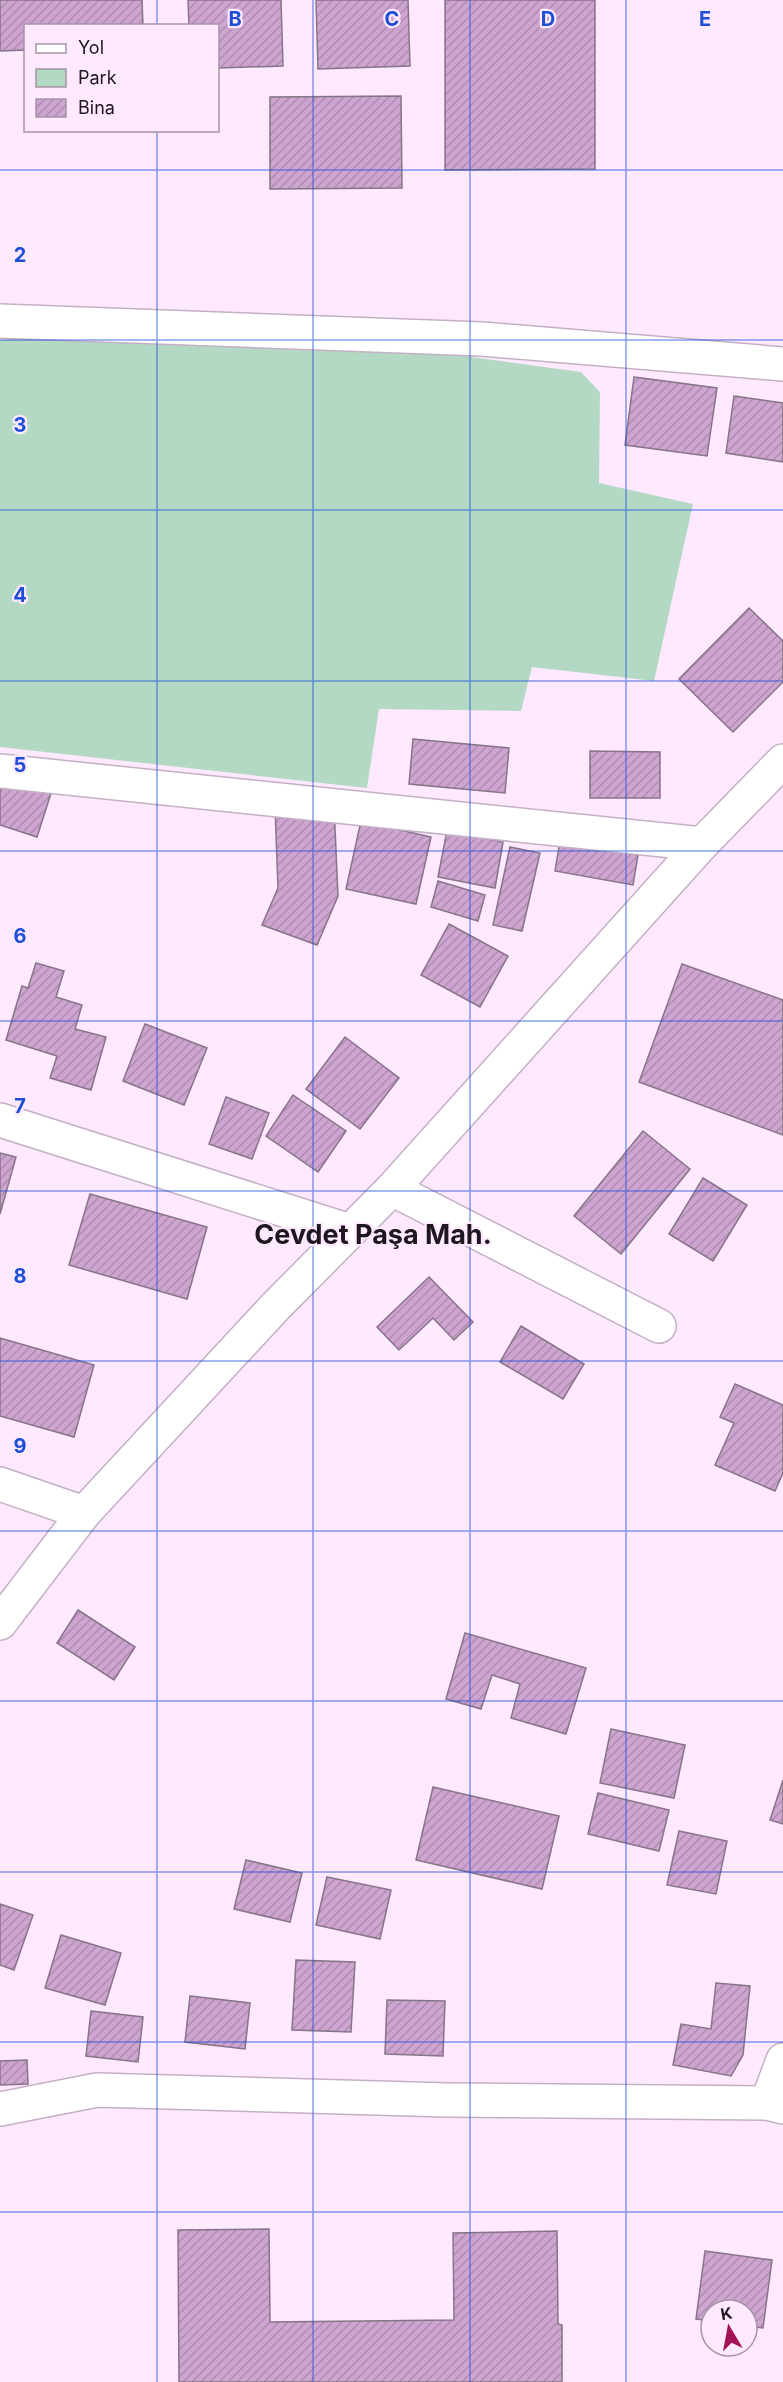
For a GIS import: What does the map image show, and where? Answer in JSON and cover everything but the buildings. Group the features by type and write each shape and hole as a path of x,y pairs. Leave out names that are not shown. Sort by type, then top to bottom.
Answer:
{"street":[{"path":"0,321 482,339 783,364"},
{"path":"0,1623 84,1513 276,1306 392,1189 702,844 783,761"},
{"path":"0,771 702,844"},
{"path":"0,1120 350,1231"},
{"path":"392,1189 659,1326"},
{"path":"0,1484 84,1513"},
{"path":"0,2109 97,2090 447,2100 775,2105 783,2060"}],"green space":[{"path":"103,337 317,351 428,351 581,372 600,392 599,483 693,504 654,681 532,667 521,711 379,709 367,788 0,747 0,340"}],"district":[{"name":"Cevdet Paşa Mah.","path":"373,1234"}]}
